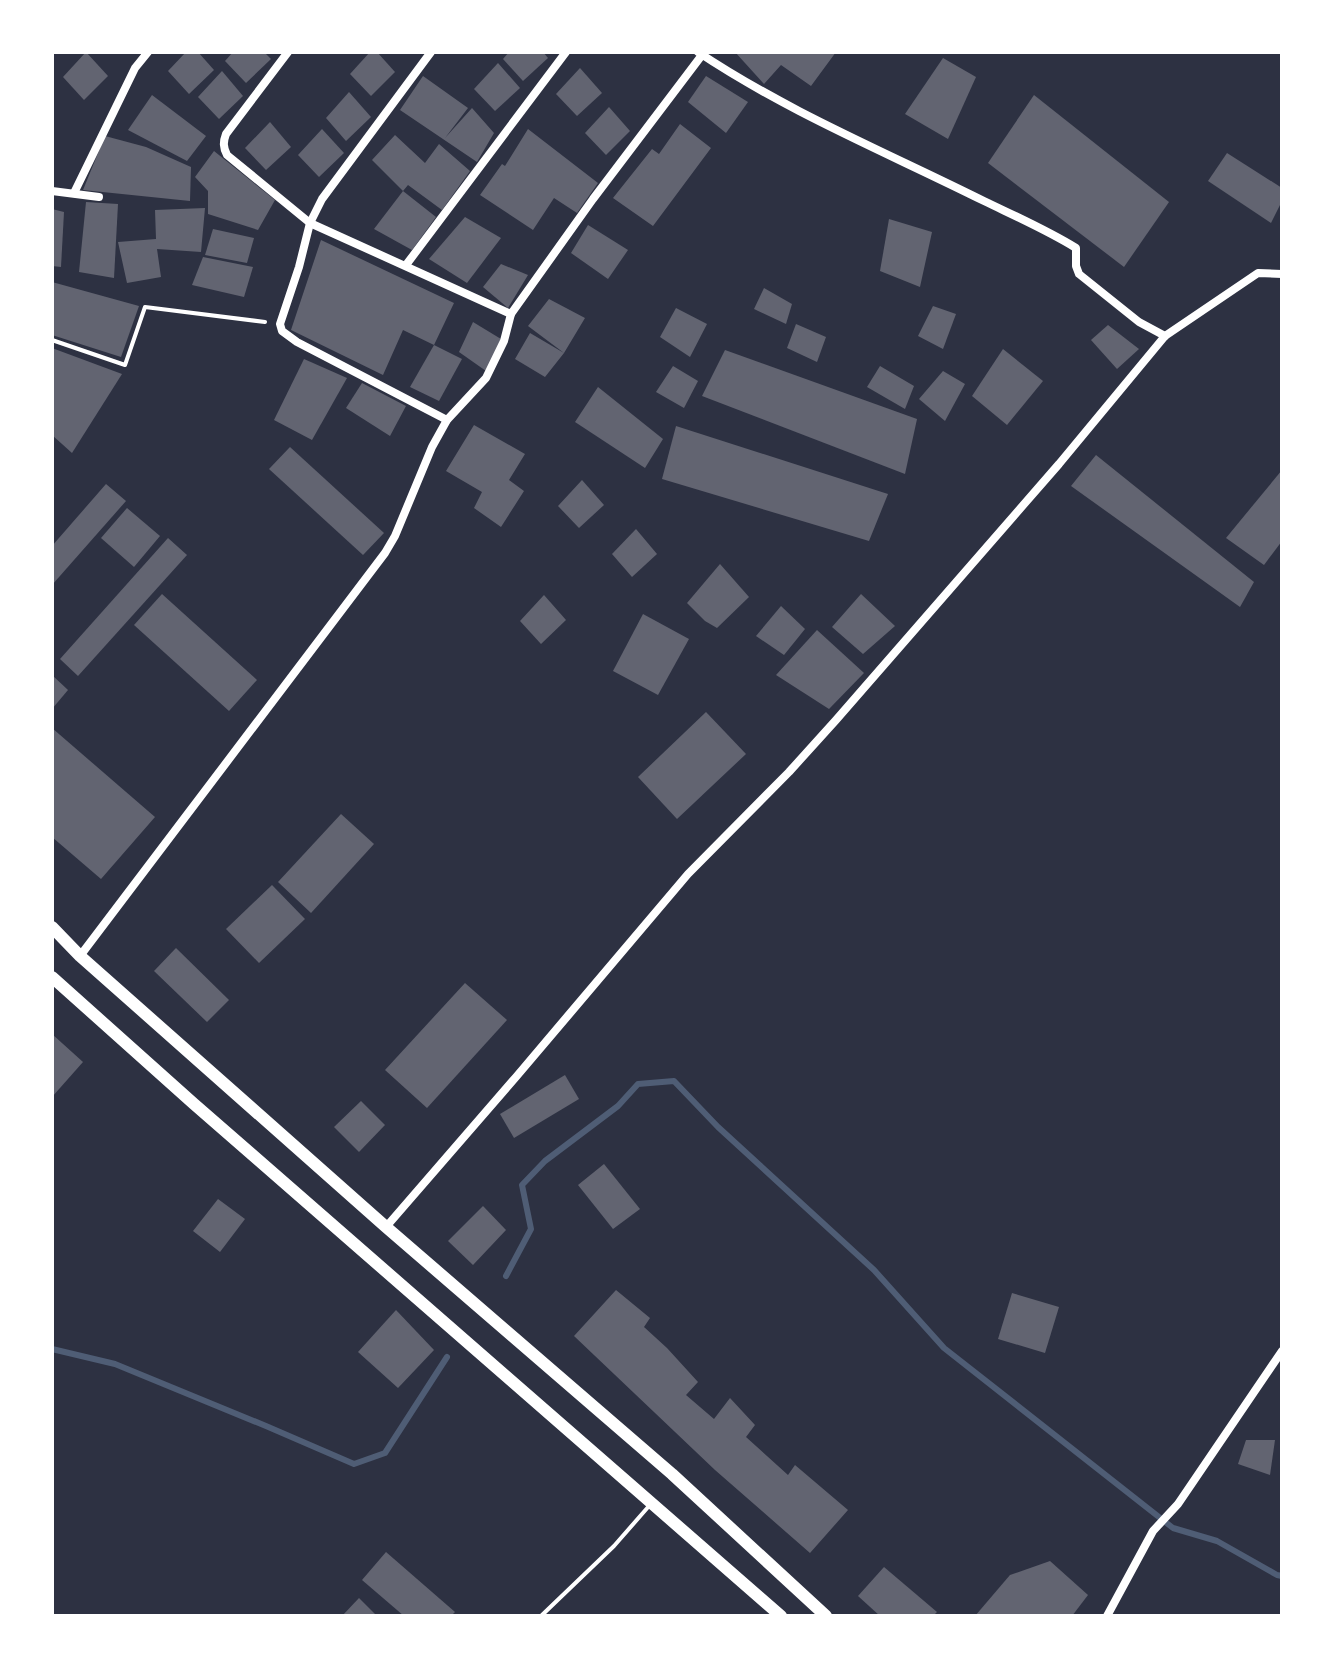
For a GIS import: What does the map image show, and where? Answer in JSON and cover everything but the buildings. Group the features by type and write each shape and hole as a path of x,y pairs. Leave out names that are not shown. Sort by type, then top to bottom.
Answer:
{"main road":[{"path":"52,927 80,956 386,1227 672,1474 826,1616"},
{"path":"52,977 781,1616"}],"street":[{"path":"74,193 135,68 148,52"},
{"path":"288,52 239,114 226,134 224,149 236,163 310,223 511,314"},
{"path":"431,52 322,199 310,223 280,324 282,331 297,342 447,420"},
{"path":"406,265 566,52"},
{"path":"80,956 385,553 432,447 447,420 486,378 504,341 511,314 700,53 801,112 1070,244 1076,248 1079,274 1139,322 1165,336"},
{"path":"52,191 99,197"},
{"path":"386,1227 688,874 836,720 1059,464 1165,336 1258,273 1282,274"},
{"path":"1107,1616 1153,1531 1178,1504 1282,1351"}],"lane":[{"path":"541,1616 614,1546 650,1504"}],"path":[{"path":"52,340 125,365 145,307 280,324"}],"waterway":[{"path":"506,1276 531,1229 522,1185 545,1161 618,1106 638,1084 674,1081 718,1127 874,1270 944,1348 1173,1528 1217,1541 1282,1576"},
{"path":"52,1349 115,1364 354,1464 385,1453 447,1357"}]}
